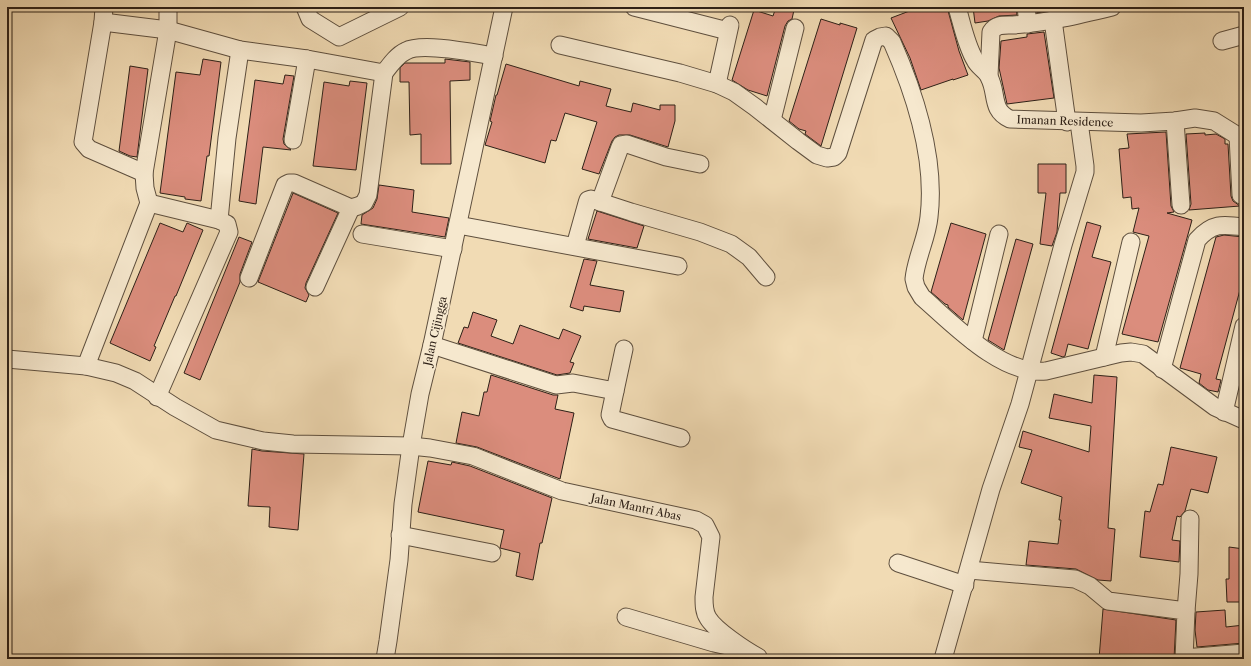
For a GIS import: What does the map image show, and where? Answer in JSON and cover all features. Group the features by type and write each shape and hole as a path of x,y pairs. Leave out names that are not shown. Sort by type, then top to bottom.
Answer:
{"street":[{"path":"86,366 149,204 145,188 144,173 168,30 168,7"},
{"path":"305,7 310,19 339,37 400,7"},
{"name":"Jalan Cijingga","path":"385,659 399,560 403,504 420,394 453,249 504,7"},
{"path":"634,7 729,28 717,84"},
{"name":"Imanan Residence","path":"957,7 971,52 977,63 989,76 998,110 1010,119 1140,123 1175,122 1194,118 1214,121 1241,135"},
{"path":"1026,7 1028,24"},
{"path":"989,76 990,37 993,28 998,26 1028,24 1053,20 1090,10 1112,7"},
{"path":"144,173 89,149 83,142 104,15 168,30 240,50 307,59 384,73"},
{"path":"943,659 992,489 1030,371 1063,245 1085,172 1085,166 1073,122 1053,20"},
{"path":"772,120 795,28"},
{"path":"1222,40 1244,35"},
{"path":"560,45 680,73 717,84 734,92 817,155 827,158 834,157 838,153 874,40 886,36 889,38 898,57 911,93 920,120 928,160 930,216 915,274 916,287 922,297 987,352 1018,368 1030,371 1046,371 1121,353 1136,352 1143,354 1215,407 1244,420"},
{"path":"249,278 285,185 288,183 294,183 351,208 364,202 368,195 384,73 396,59 405,51 419,47 494,56"},
{"path":"219,220 227,138 240,50"},
{"path":"294,140 307,59"},
{"path":"1175,122 1181,205"},
{"path":"1241,135 1242,196"},
{"path":"600,202 620,147 623,144 666,157 700,164"},
{"path":"575,246 587,200 592,199 700,232 731,244 749,257 766,277"},
{"path":"149,204 219,220 227,224 229,229 229,234 157,397"},
{"path":"315,287 351,208"},
{"path":"458,225 678,266"},
{"path":"1162,369 1197,240 1207,230 1217,225 1244,227"},
{"path":"362,234 453,249"},
{"path":"973,341 999,234"},
{"path":"1104,357 1131,242"},
{"path":"1224,412 1244,326"},
{"path":"432,345 556,385 573,383 615,391"},
{"path":"624,349 610,415 612,419 681,438"},
{"name":"Jalan Mantri Abas","path":"7,360 86,366 116,373 135,381 157,397 216,430 263,441 293,444 411,446 430,448 473,456 562,491 696,520 701,522 708,529 711,537 704,597 706,612 711,622 716,627 758,656"},
{"path":"1190,519 1189,574 1184,658 1244,653"},
{"path":"400,535 492,553"},
{"path":"898,563 967,577 1075,579 1090,586 1108,601 1186,611"},
{"path":"626,617 758,656"}],"building":[{"path":"776,7 784,7 794,10 792,19 788,21 785,26 767,96 748,90 732,80 754,10 773,16"},
{"path":"920,7 947,7 959,51 968,75 921,90 910,58 891,18"},
{"path":"973,7 1016,7 1017,15 999,16 988,21 975,23"},
{"path":"1036,7 1050,7 1050,10 1037,13"},
{"path":"821,19 840,25 840,23 857,28 821,146 805,134 806,131 799,129 789,121"},
{"path":"1044,32 1054,98 1007,104 999,68 1001,41 1027,37 1027,34"},
{"path":"203,59 221,62 209,156 207,156 201,201 160,193 176,72 200,75"},
{"path":"445,59 470,62 470,80 450,81 451,164 421,164 421,134 410,135 409,82 400,82 400,68 405,63 445,63"},
{"path":"506,64 579,86 580,81 611,89 606,106 631,112 633,103 660,110 660,105 675,105 675,121 668,147 630,135 619,135 612,141 599,174 582,169 597,122 565,113 556,141 551,140 545,163 485,145 492,122 490,121 496,95"},
{"path":"130,66 148,69 137,157 130,156 119,151"},
{"path":"285,75 294,76 283,139 284,144 291,150 263,147 256,204 239,201 255,80 283,84"},
{"path":"350,81 367,83 356,170 313,166 324,82 349,86"},
{"path":"1166,132 1171,206 1174,212 1167,213 1192,220 1158,342 1122,334 1149,236 1133,232 1139,208 1132,209 1131,197 1123,198 1119,149 1129,148 1127,134"},
{"path":"1205,133 1205,135 1216,134 1225,139 1225,144 1228,144 1231,196 1233,201 1240,206 1189,210 1191,204 1186,134"},
{"path":"1038,164 1066,164 1066,193 1060,193 1057,232 1052,246 1040,244 1046,193 1038,193"},
{"path":"379,185 414,190 412,212 449,218 445,237 361,224 362,215 373,208 377,199"},
{"path":"293,193 338,213 306,283 305,288 309,295 306,302 258,282"},
{"path":"597,211 644,226 637,248 588,239"},
{"path":"1087,222 1101,226 1092,257 1111,262 1088,349 1068,344 1065,356 1063,357 1051,353"},
{"path":"160,223 183,232 187,223 203,230 154,346 156,347 150,361 110,343"},
{"path":"951,223 986,234 963,320 948,307 948,305 931,292"},
{"path":"1224,235 1244,237 1244,275 1216,379 1221,380 1218,392 1208,390 1199,383 1201,374 1180,368 1216,237"},
{"path":"239,237 252,242 240,274 240,282 200,380 184,373"},
{"path":"1016,239 1033,244 1004,350 988,340"},
{"path":"584,259 597,261 590,285 624,291 620,312 584,306 583,311 570,307"},
{"path":"473,312 497,320 491,336 513,344 520,325 559,339 563,329 581,336 570,362 574,363 570,373 557,375 458,343 464,327 468,328"},
{"path":"491,375 553,395 558,395 555,409 574,413 560,479 477,447 456,443 462,412 479,416 484,392 487,392"},
{"path":"1094,375 1117,377 1108,528 1115,529 1111,581 1098,580 1076,569 1026,565 1029,541 1058,544 1062,497 1021,483 1032,450 1019,447 1023,431 1089,452 1091,426 1049,418 1054,394 1092,403"},
{"path":"1171,447 1217,457 1208,493 1191,489 1185,511 1180,517 1177,516 1172,540 1180,541 1179,562 1140,557 1145,511 1150,512 1158,484 1163,485"},
{"path":"252,449 304,454 298,530 269,527 270,507 248,506"},
{"path":"428,461 451,465 452,462 470,466 552,498 542,543 540,543 533,580 516,576 520,553 500,548 504,530 418,512"},
{"path":"1229,547 1244,549 1244,602 1227,602 1226,579 1229,579"},
{"path":"1103,609 1176,620 1174,659 1099,659"},
{"path":"1225,610 1226,627 1244,625 1244,643 1197,647 1195,630 1196,612"}]}
